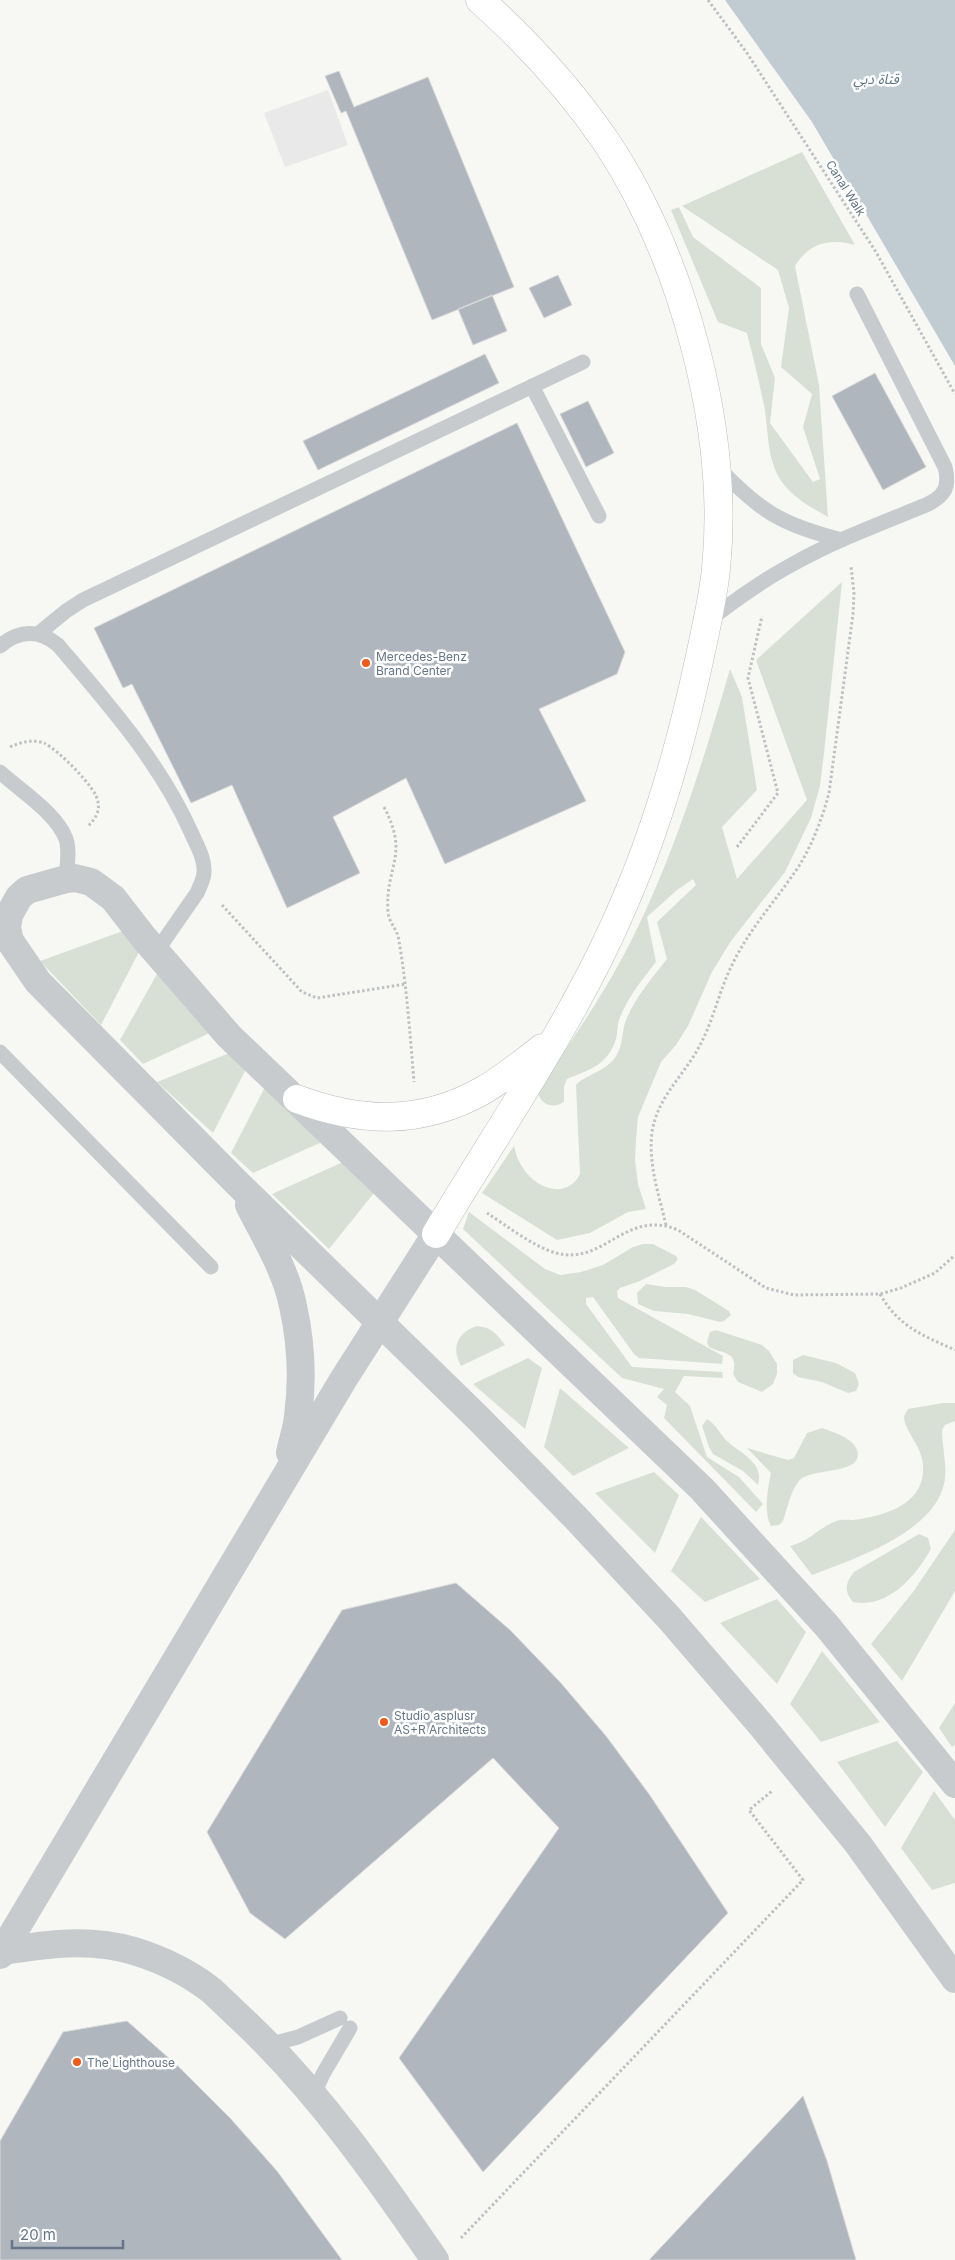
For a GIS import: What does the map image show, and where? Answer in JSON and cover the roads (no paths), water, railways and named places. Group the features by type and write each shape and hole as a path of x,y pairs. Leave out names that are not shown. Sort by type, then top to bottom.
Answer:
{"highway":[{"path":"436,1234 553,1040 592,970 630,888 670,773 690,705 716,568 718,517 716,465 708,406 686,314 671,270 632,185 608,145 552,71 520,37 480,0"},
{"path":"297,1098 324,1109 352,1115 381,1118 417,1115 448,1107 483,1091 553,1040"}],"street":[{"path":"955,1784 827,1626 715,1503 297,1098 229,1036 103,888 91,882 75,878 66,879 27,890 4,913 10,940 38,982 238,1184 478,1418 575,1517 670,1620 858,1844 955,1979"},
{"path":"238,1184 277,1260 293,1305 301,1354 300,1388 298,1418 286,1475"},
{"path":"1,1953 286,1475 379,1322 436,1234"},
{"path":"1,1953 49,1944 87,1942 133,1951 174,1967 210,1990 268,2045 314,2094 391,2196 435,2260"}],"lane":[{"path":"707,621 771,576 842,540 938,500 945,490 948,478 945,467 857,294"},
{"path":"38,634 83,600 583,362"},
{"path":"532,386 599,516"},
{"path":"716,465 741,492 771,515 805,530 842,540"},
{"path":"0,646 10,637 24,633 38,634 49,638 58,645 132,734 151,760 183,815 201,854 204,871 202,883 156,952"},
{"path":"0,772 51,817 62,833 68,848 66,879"},
{"path":"0,1052 211,1267"},
{"path":"268,2045 345,2023 314,2094"}],"water":[{"name":"قناة دبي","path":"725,0 955,0 955,366 812,122"}],"place":[{"name":"Mercedes-Benz Brand Center","path":"366,663"},
{"name":"Studio asplusr AS+R Architects","path":"384,1722"},
{"name":"The Lighthouse","path":"77,2062"}]}
